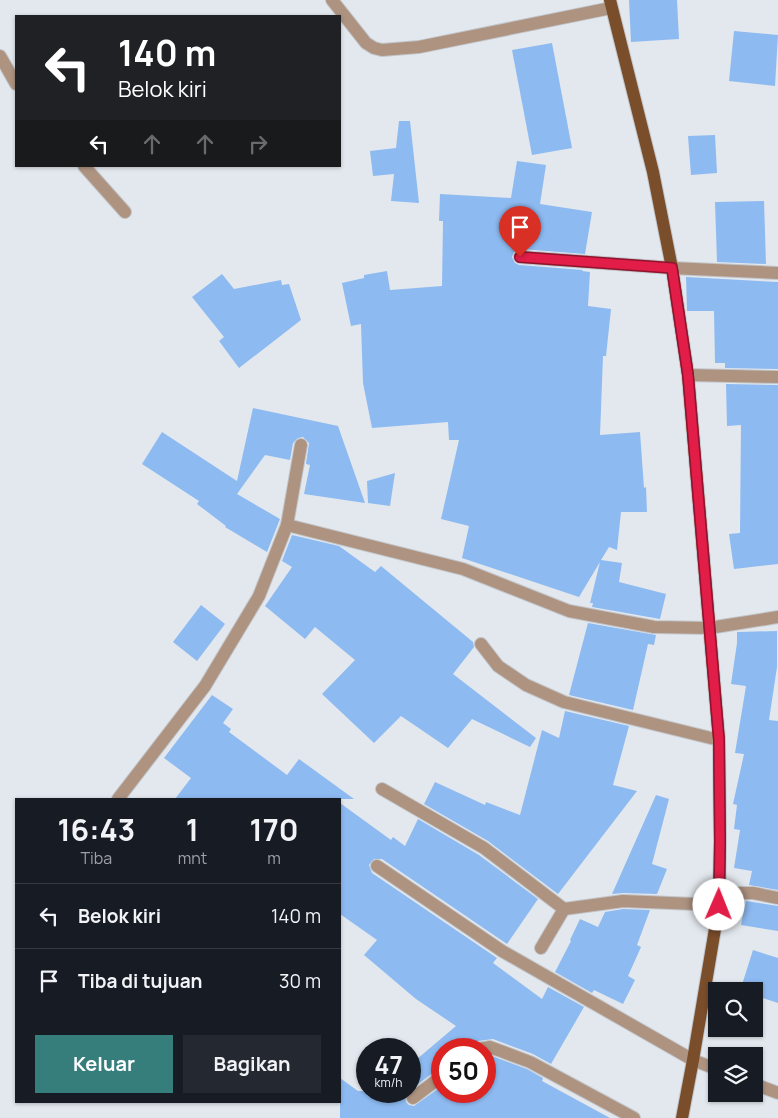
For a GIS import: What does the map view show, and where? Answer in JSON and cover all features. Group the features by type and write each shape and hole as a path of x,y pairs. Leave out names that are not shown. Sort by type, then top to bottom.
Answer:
{"main road":[{"path":"611,4 653,172 672,268 688,375 719,740 719,899 684,1116"}],"street":[{"path":"332,0 366,42 374,48 382,50 419,47 611,4"},
{"path":"0,56 15,82"},
{"path":"85,167 125,212"},
{"path":"520,257 672,268 778,273"},
{"path":"688,375 778,377"},
{"path":"119,798 205,686 259,596 287,525 301,445"},
{"path":"287,525 462,570 570,611 654,627 709,628 778,617"},
{"path":"481,644 498,666 526,685 564,702 719,740"},
{"path":"382,789 484,848 564,909 623,901 719,899 753,893 778,898"},
{"path":"377,866 502,951 693,1060 708,1066"},
{"path":"541,948 564,909"},
{"path":"496,1049 530,1062 634,1118"},
{"path":"421,1092 431,1085"},
{"path":"763,1087 778,1093"}],"building":[{"path":"629,0 677,0 679,39 631,42"},
{"path":"734,31 778,35 775,86 729,81"},
{"path":"552,43 572,148 532,155 512,50"},
{"path":"399,121 410,121 419,203 391,201 394,174 373,176 370,151 396,148"},
{"path":"715,135 717,173 691,175 688,136"},
{"path":"517,161 546,165 540,204 592,212 585,254 521,249 514,252 512,257 515,263 519,265 590,272 588,306 611,309 606,356 603,356 600,435 640,432 647,512 621,512 617,550 609,547 601,560 622,563 619,582 666,594 660,619 592,607 593,603 590,603 600,562 579,597 462,558 469,526 441,519 459,440 449,440 448,422 372,428 363,383 361,324 351,326 342,283 364,278 364,275 387,271 390,290 442,286 443,221 439,221 440,194 511,198"},
{"path":"764,201 766,264 717,262 715,202"},
{"path":"222,274 234,289 281,280 282,285 289,284 301,320 239,368 219,341 224,337 192,297"},
{"path":"686,277 778,282 778,369 725,368 725,363 715,363 714,311 687,311"},
{"path":"726,384 778,385 778,564 734,569 729,534 740,533 741,425 727,426"},
{"path":"253,408 338,426 365,503 304,494 310,465 306,464 309,443 303,437 298,438 293,443 290,460 265,455 237,494 280,519 267,552 225,527 197,504 199,501 142,464 162,432 237,481"},
{"path":"395,473 390,506 368,503 367,481"},
{"path":"292,535 339,546 375,572 381,566 473,642 474,647 453,674 536,738 530,747 472,719 448,748 401,716 374,743 322,694 355,660 315,627 305,639 265,606 292,567 282,561"},
{"path":"201,605 225,624 197,661 173,642"},
{"path":"588,623 656,635 654,645 648,644 633,710 569,695"},
{"path":"777,631 777,667 769,720 778,721 778,890 749,885 752,871 734,868 740,830 734,829 737,805 733,804 744,754 735,753 746,686 731,684 737,632"},
{"path":"212,695 233,709 223,723 231,729 229,732 287,775 299,759 354,799 176,798 191,778 164,758"},
{"path":"565,711 629,726 613,785 637,791 558,894 488,841 424,804 435,782 485,805 486,802 520,815 542,730 559,738"},
{"path":"656,795 669,799 652,864 667,869 657,894 612,894"},
{"path":"341,804 391,840 393,837 405,846 418,819 479,855 538,899 507,944 382,859 374,859 369,865 372,873 497,958 493,963 542,999 548,987 584,1007 551,1064 533,1054 496,1040 496,1038 442,1038 456,1026 416,999 364,955 377,940 341,915"},
{"path":"746,901 778,906 778,931 741,925"},
{"path":"623,909 650,910 637,945 641,947 628,976 635,980 623,1004 594,990 592,993 555,972 580,919 598,927 605,912"},
{"path":"753,950 778,958 778,1003 763,998 763,982 743,982"},
{"path":"431,1047 431,1074 421,1082 421,1056"},
{"path":"496,1058 527,1069 543,1078 542,1081 610,1118 340,1118 341,1079 356,1090 356,1103 407,1103 414,1106 421,1103 431,1094 431,1103 496,1103"}],"route":[{"path":"520,257 672,268 688,375 719,740 719,905"}]}
